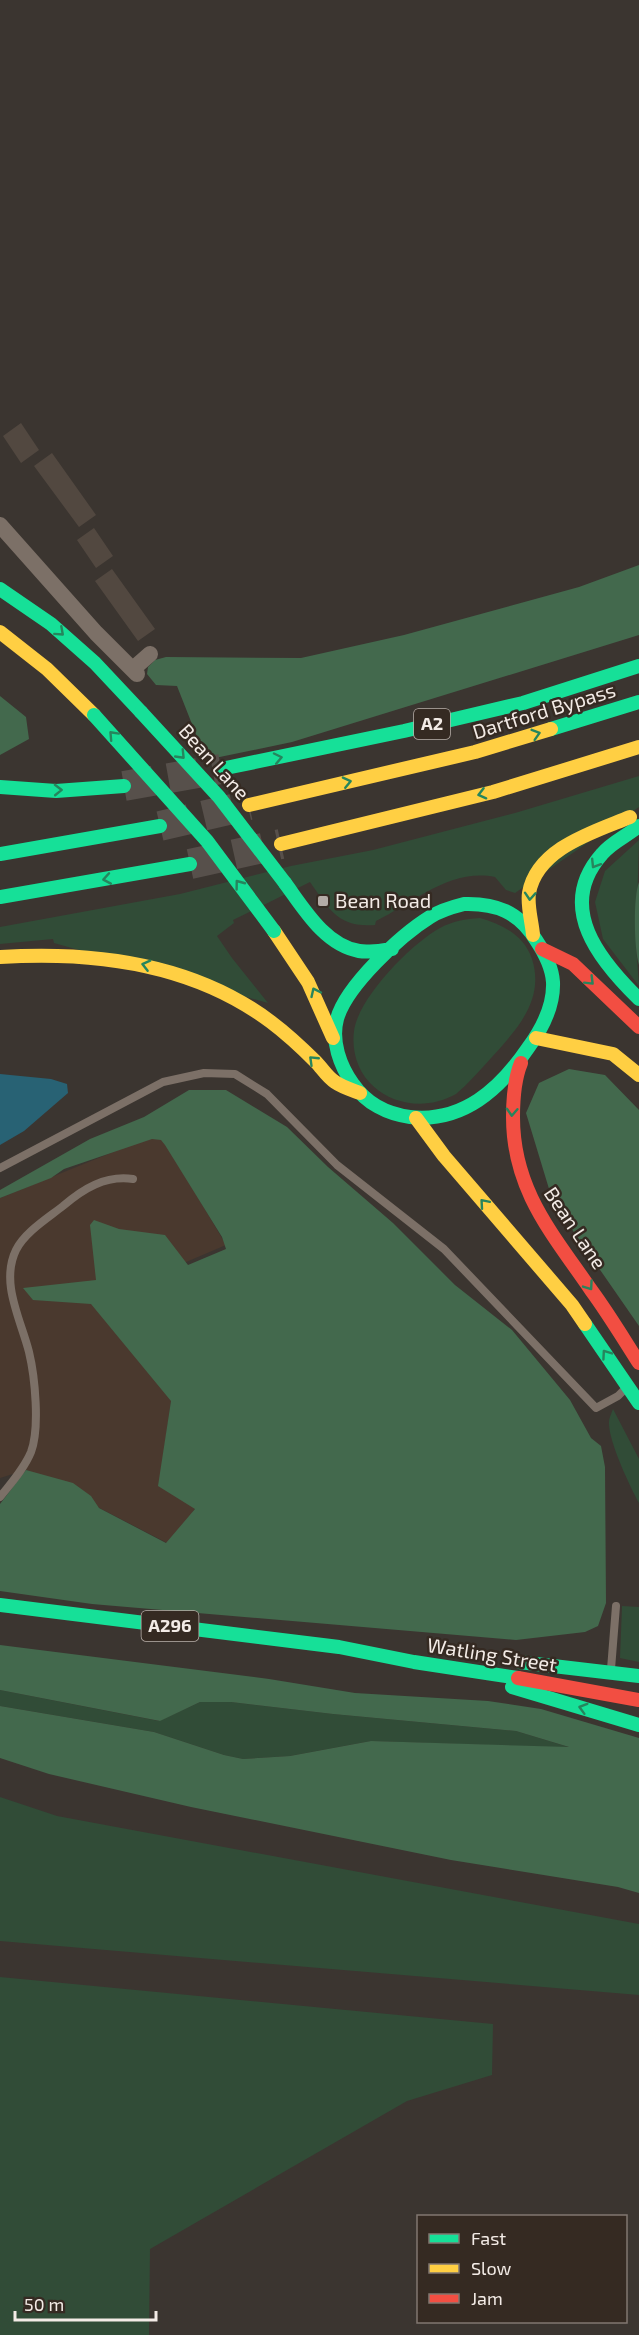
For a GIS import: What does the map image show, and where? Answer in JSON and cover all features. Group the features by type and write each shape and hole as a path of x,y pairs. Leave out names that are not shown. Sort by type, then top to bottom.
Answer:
{"main road":[{"name":"Bean Lane","path":"0,589 51,624 95,663 219,797 321,928 338,941 361,951 392,949"},
{"path":"0,632 47,669 94,715 164,790 207,841 310,980 346,1072 360,1093"},
{"name":"A2","path":"221,770 523,703 639,666"},
{"name":"Dartford Bypass","path":"249,805 475,752 639,702"},
{"path":"281,844 493,792 639,747"},
{"path":"0,787 56,790 124,786"},
{"path":"533,935 530,893 534,879 543,864 580,839 639,814"},
{"path":"0,854 160,826"},
{"path":"639,826 606,850 594,865 586,884 582,906 587,933 595,950 610,970 639,999"},
{"path":"0,897 190,864"},
{"path":"0,957 49,954 103,956 147,965 193,980 230,997 266,1019 295,1042 334,1081 360,1093 381,1109 416,1118 447,1116 476,1104 506,1078 536,1038 546,1016 553,988 551,970 533,935 520,918 509,910 488,904 448,907 430,915 412,929 361,977 349,992 336,1021 336,1046"},
{"path":"542,949 573,964 639,1027"},
{"name":"Bean Lane","path":"536,1038 518,1068 514,1085 512,1140 523,1185 543,1222 593,1292 639,1363"},
{"path":"536,1038 613,1054 639,1075"},
{"path":"416,1118 444,1156 572,1305 639,1403"},
{"name":"Watling Street","path":"0,1605 339,1647 383,1658 475,1670 639,1700"},
{"name":"Watling Street","path":"339,1647 364,1646 484,1658"},
{"path":"339,1647 374,1665 495,1684 639,1725"},
{"name":"Watling Street","path":"504,1660 639,1676"}],"street":[{"path":"0,525 96,633 135,671 150,654"}],"lane":[{"path":"0,1168 46,1146 164,1082 204,1073 235,1074 267,1094 330,1159 444,1249 596,1408 618,1396 628,1386"},
{"path":"0,1497 30,1455 35,1423 29,1353 11,1294 12,1267 16,1250 26,1238 72,1198 95,1184 121,1178 133,1179"},
{"path":"610,1672 616,1606"}],"shaded area":[{"path":"160,1133 226,1245 144,1280 171,1401 159,1486 195,1508 173,1546 26,1470 0,1478 0,1198"}],"green space":[{"path":"639,565 639,635 292,742 210,759 203,752 177,686 156,685 147,674 148,667 155,660 166,657 301,658 404,635 579,587"},
{"path":"0,696 26,717 29,739 0,755"},
{"path":"639,776 639,807 515,893 506,890 495,877 463,878 432,889 376,921 375,925 362,925 343,920 336,915 310,882 233,920 234,923 217,936 268,1003 54,943 53,939 0,944 0,927 180,894 291,866 373,850 515,813"},
{"path":"639,840 636,944 639,986 603,939 595,902 605,871"},
{"path":"639,882 639,965 635,924"},
{"path":"480,918 512,932 524,943 532,959 535,988 526,1013 501,1046 456,1094 438,1101 419,1104 401,1101 384,1094 371,1084 360,1069 354,1051 354,1031 365,1003 388,973 428,935 450,924"},
{"path":"569,1069 605,1075 639,1110 639,1326 553,1202 526,1113 539,1083"},
{"path":"189,1090 226,1090 287,1127 328,1167 393,1223 455,1285 512,1330 570,1400 591,1438 601,1446 605,1467 606,1603 598,1626 585,1632 516,1640 92,1604 0,1591 0,1504 26,1470 73,1483 91,1496 99,1508 166,1543 195,1509 158,1486 171,1401 91,1304 33,1300 23,1288 96,1280 90,1225 94,1220 119,1229 165,1235 188,1265 226,1249 222,1237 165,1145 161,1140 152,1139 64,1169 51,1178 0,1198 0,1190 90,1139 144,1117"},
{"path":"613,1409 639,1459 639,1503 625,1475 612,1440 609,1422"},
{"path":"622,1606 639,1607 639,1662 620,1658"},
{"path":"0,1645 269,1679 355,1693 488,1701 541,1709 639,1738 639,1893 618,1887 451,1860 191,1807 49,1774 0,1758 0,1706 154,1732 243,1759 290,1756 371,1741 569,1747 516,1731 231,1702 200,1702 160,1721 0,1690"},
{"path":"0,1690 159,1721 200,1702 231,1702 516,1731 572,1748 371,1741 290,1756 243,1759 154,1732 0,1706"},
{"path":"0,1797 57,1816 639,1924 639,1995 0,1941"},
{"path":"0,1977 493,2024 492,2075 407,2101 150,2249 149,2335 0,2335"}],"water":[{"path":"0,1074 51,1079 67,1084 68,1093 24,1131 0,1145"}],"building":[{"path":"21,423 39,450 21,463 3,436"},
{"path":"52,453 96,515 79,527 34,466"},
{"path":"94,528 113,556 96,568 77,540"},
{"path":"112,569 155,629 138,641 95,581"}],"tunnel":[{"path":"124,786 221,769"},
{"path":"160,826 249,805"},
{"path":"190,864 281,844"}],"traffic: fast":[{"path":"0,589 51,624 95,663 141,712"},
{"path":"221,769 404,731 523,703 639,666"},
{"path":"551,729 639,702"},
{"path":"141,712 219,797 285,883"},
{"path":"94,715 207,841 274,931"},
{"path":"0,787 56,791 124,786"},
{"path":"0,854 160,826"},
{"path":"639,826 602,854 588,874 582,894 583,913 588,932 610,968 639,999"},
{"path":"0,897 190,864"},
{"path":"285,883 316,924 336,942 359,951 392,949"},
{"path":"464,904 486,905 506,911 529,930 545,954 551,970 553,991 546,1017 517,1063 505,1077 478,1100 447,1115 410,1117 393,1113 364,1097 348,1077 336,1044 337,1019 351,992 390,948 430,917 464,904"},
{"path":"585,1324 639,1403"},
{"path":"0,1605 339,1647 414,1662 518,1678"},
{"path":"519,1662 639,1676"},
{"path":"512,1687 639,1725"}],"traffic: slow":[{"path":"0,632 47,669 94,715"},
{"path":"249,805 475,752 551,729"},
{"path":"281,844 493,792 639,747"},
{"path":"533,935 529,893 534,877 543,864 569,844 630,817"},
{"path":"274,931 308,982 333,1038"},
{"path":"0,957 71,956 107,959 142,965 209,986 241,1002 271,1022 289,1036 332,1080 360,1093"},
{"path":"536,1038 613,1054 639,1075"},
{"path":"416,1118 444,1156 572,1305 585,1324"}],"traffic: jam":[{"path":"542,949 573,964 639,1027"},
{"path":"521,1063 514,1090 513,1117 515,1143 527,1189 549,1229 639,1363"},
{"path":"518,1678 639,1700"}],"place":[{"name":"Bean Road","path":"323,901"}]}
